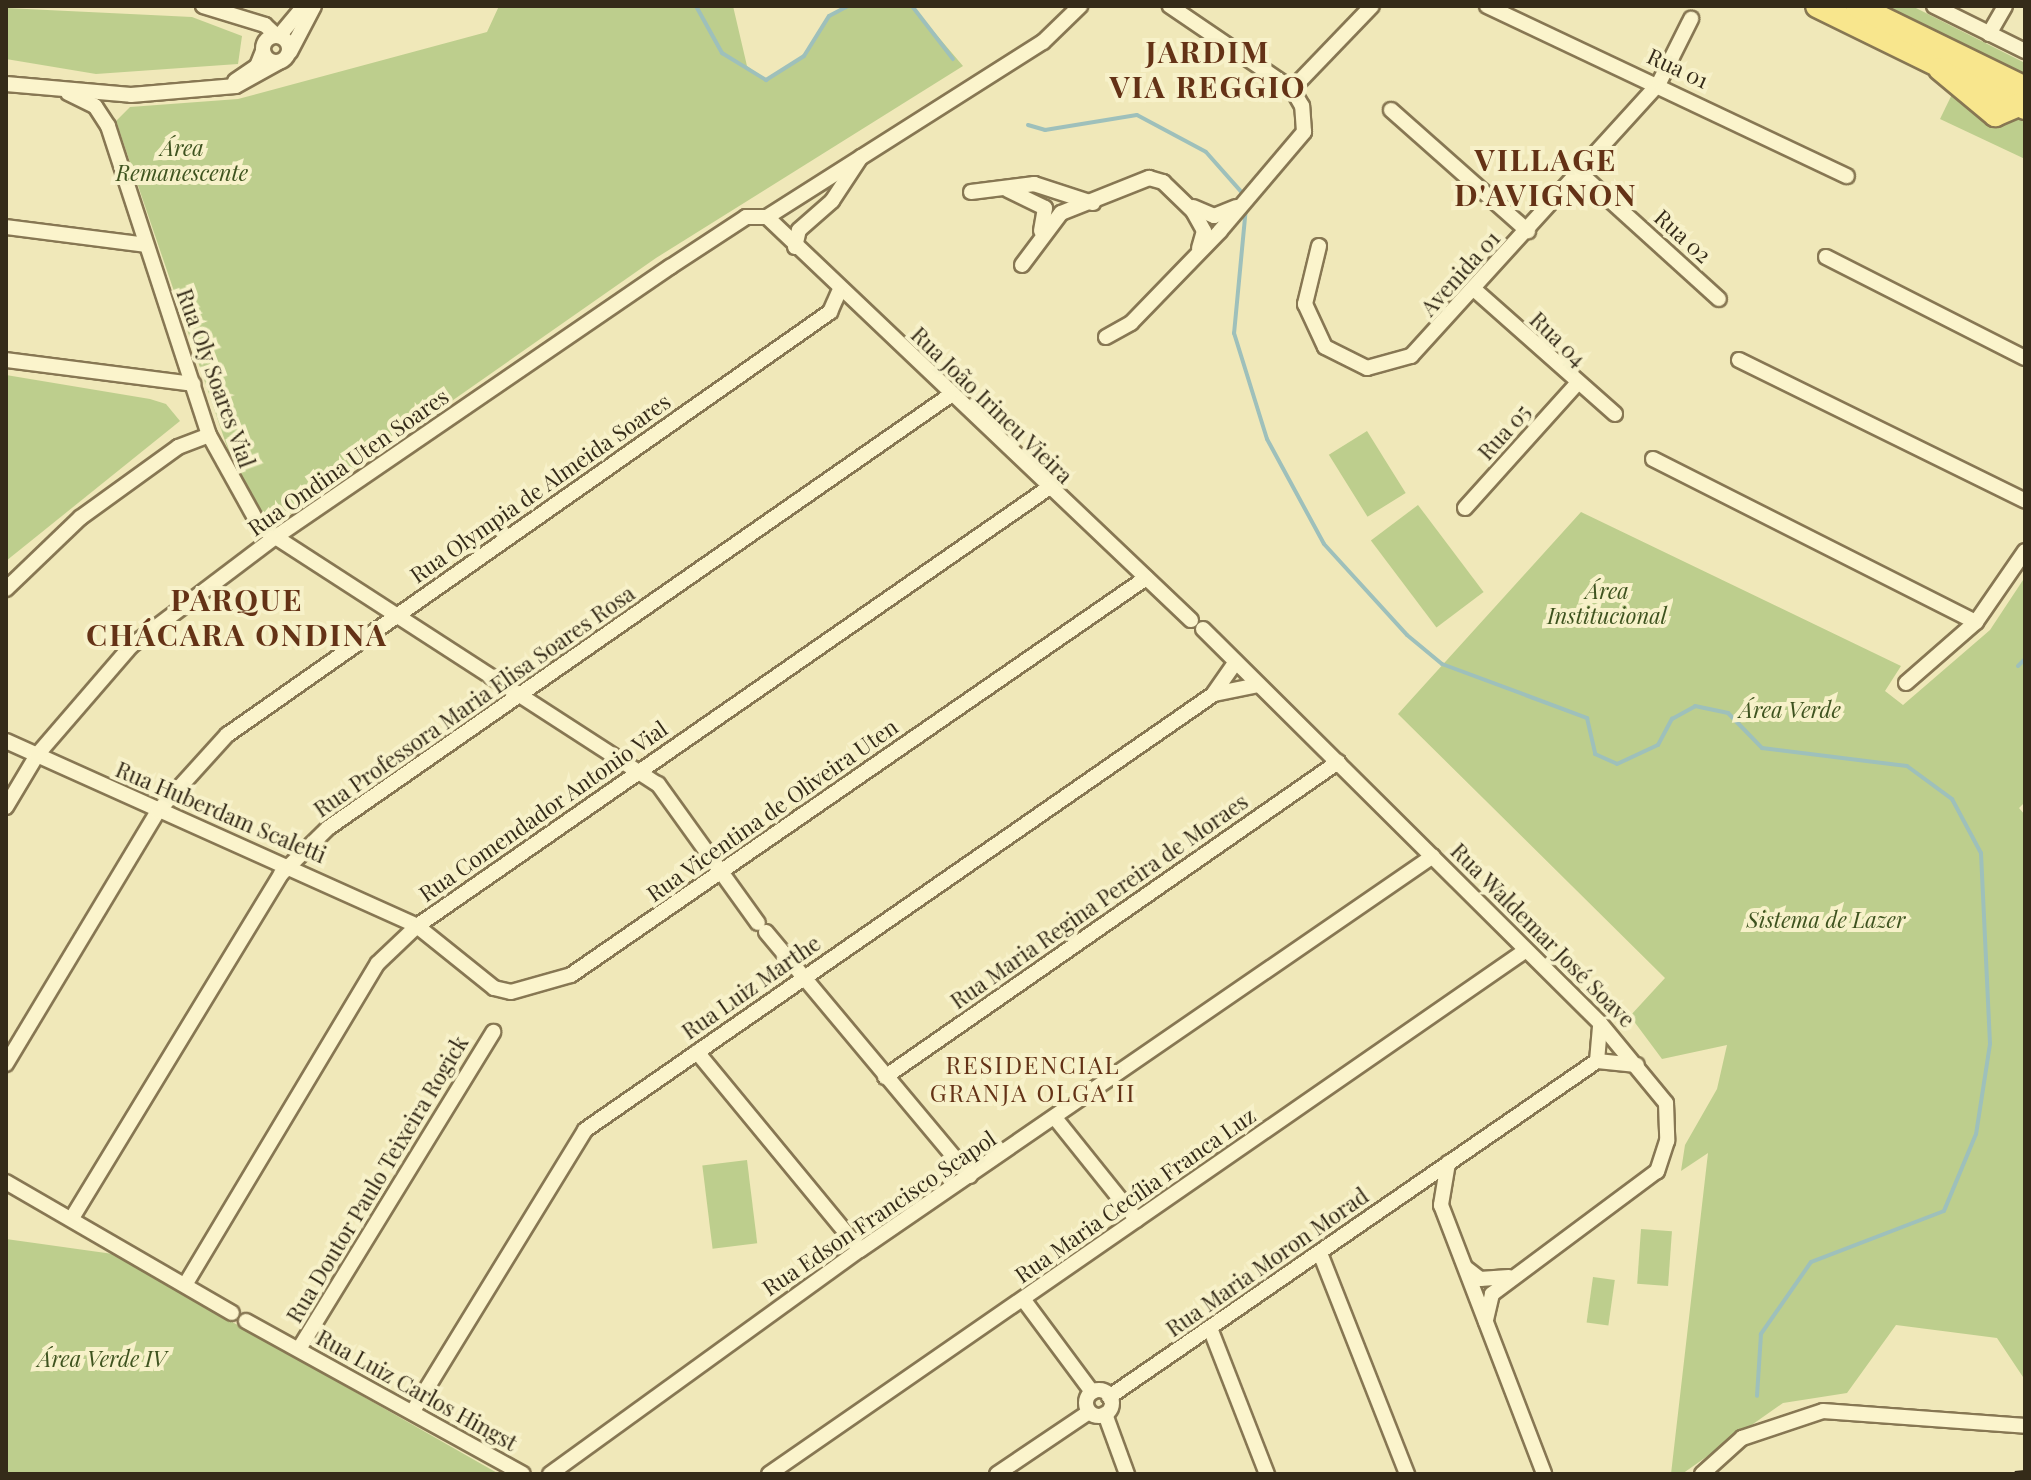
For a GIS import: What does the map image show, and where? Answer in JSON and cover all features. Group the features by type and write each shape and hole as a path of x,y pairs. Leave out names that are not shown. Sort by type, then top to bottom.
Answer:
{"main road":[{"path":"1817,6 1937,65 2023,100"},
{"path":"1857,6 2023,100"}],"street":[{"path":"203,6 233,15 278,36 284,57"},
{"path":"224,87 257,66 263,49 304,6"},
{"path":"6,84 68,93 131,95 224,87 255,80 284,57 314,6"},
{"name":"Rua Ondina Uten Soares","path":"6,807 37,755 131,646 274,538 746,217 767,217 864,152 1033,49 1080,6"},
{"path":"1106,337 1131,323 1197,252 1211,226 1253,191 1304,132 1302,106 1292,89 1197,11 1170,6"},
{"path":"1292,89 1372,6"},
{"name":"Rua 01","path":"1487,6 1659,83 1847,176"},
{"path":"1934,6 2025,51"},
{"path":"1989,34 2005,6"},
{"path":"233,15 263,49 284,57"},
{"name":"Avenida 01","path":"1319,246 1306,280 1307,316 1325,347 1355,365 1391,367 1411,356 1581,174 1659,83 1691,19"},
{"name":"Rua Oly Soares Vial","path":"68,93 95,106 108,126 209,435 245,509 274,538 658,784 762,927 970,1176"},
{"path":"108,126 112,109 131,95"},
{"path":"1391,110 1528,231"},
{"path":"795,247 799,230 832,201 864,152"},
{"name":"Rua 02","path":"1581,174 1719,299"},
{"path":"995,188 1026,193 1045,208 1063,212 1097,203 1153,178 1211,226"},
{"path":"971,192 995,188 1060,190 1097,203"},
{"path":"1038,239 1046,195 1060,190"},
{"path":"1060,190 1063,212"},
{"path":"1022,265 1038,239 1063,212"},
{"name":"Rua João Irineu Vieira","path":"767,217 1047,489 1197,625"},
{"path":"6,227 146,245"},
{"path":"1826,257 2025,358"},
{"name":"Rua Olympia de Almeida Soares","path":"6,1064 158,811 227,735 830,312 840,290"},
{"name":"Rua 04","path":"1475,290 1575,386 1615,414"},
{"path":"6,360 193,384"},
{"path":"1739,360 2025,501"},
{"name":"Rua 05","path":"1465,508 1575,386"},
{"name":"Rua Professora Maria Elisa Soares Rosa","path":"72,1218 290,864 328,828 949,396"},
{"path":"6,589 80,518 178,447 209,435"},
{"path":"1653,459 1976,622"},
{"name":"Rua Comendador Antonio Vial","path":"185,1285 378,963 417,926 1047,489"},
{"path":"1906,683 1976,622 2025,551"},
{"name":"Rua Vicentina de Oliveira Uten","path":"417,926 494,988 526,990 571,975 1146,578"},
{"name":"Rua Waldemar José Soave","path":"1197,625 1600,1023 1641,1066 1669,1113 1663,1162 1646,1182 1492,1294 1486,1321"},
{"path":"1214,694 1236,662"},
{"path":"1214,694 1258,685"},
{"name":"Rua Luiz Marthe","path":"413,1411 585,1130 1214,694"},
{"name":"Rua Huberdam Scaletti","path":"6,741 158,811 290,864 417,926"},
{"name":"Rua Maria Regina Pereira de Moraes","path":"885,1077 1338,762"},
{"name":"Rua Edson Francisco Scapol","path":"550,1474 860,1250 1056,1119 1433,856"},
{"name":"Rua Maria Cecília Franca Luz","path":"769,1474 1525,951"},
{"path":"1600,1023 1597,1061 1641,1066"},
{"name":"Rua Doutor Paulo Teixeira Rogick","path":"299,1349 493,1032"},
{"path":"697,1052 860,1250"},
{"name":"Rua Maria Moron Morad","path":"1109,1397 1597,1061"},
{"path":"1056,1119 1137,1220"},
{"path":"1449,1163 1438,1187 1441,1205 1544,1474"},
{"path":"6,1182 232,1313"},
{"path":"1407,1191 1441,1205"},
{"path":"1320,1253 1407,1474"},
{"path":"1465,1268 1493,1281 1513,1276"},
{"path":"1023,1299 1092,1392 1109,1397 1105,1414 1127,1474"},
{"name":"Rua Luiz Carlos Hingst","path":"246,1321 523,1474"},
{"path":"1210,1328 1267,1474"},
{"path":"1089,1412 1092,1392"},
{"path":"1702,1474 1742,1438 1823,1411 2025,1426"},
{"path":"997,1474 1089,1412 1105,1414"}],"green space":[{"name":"Área Remanescente","path":"499,6 733,6 747,66 766,80 804,56 829,16 848,6 912,6 963,66 656,258 283,519 261,518 239,482 116,121 130,107 238,99 487,32"},
{"path":"1874,6 1912,6 2025,63 2025,80"},
{"path":"6,8 192,17 242,36 238,64 96,74 6,59"},
{"path":"1957,84 2025,117 2025,159 1940,119"},
{"path":"6,375 150,399 166,404 180,421 6,561"},
{"path":"1367,431 1406,493 1368,517 1329,455"},
{"path":"1418,505 1484,592 1436,628 1371,541"},
{"name":"Sistema de Lazer","path":"1581,512 1901,666 1885,691 1903,705 1990,630 2025,577 2025,802 2019,808 2025,815 2025,1380 1997,1338 1896,1325 1847,1393 1783,1403 1682,1474 1671,1474 1708,1153 1681,1171 1685,1145 1717,1089 1727,1045 1662,1059 1630,1016 1665,978 1398,714"},
{"path":"747,1160 757,1243 713,1249 702,1165"},
{"path":"1641,1229 1672,1231 1668,1286 1637,1284"},
{"name":"Área Verde IV","path":"6,1239 113,1254 499,1474 6,1474"},
{"path":"1593,1277 1615,1280 1608,1326 1587,1323"}],"waterway":[{"path":"696,6 722,53 766,80 804,56 829,16 848,6"},
{"path":"912,6 953,59"},
{"path":"1028,125 1045,130 1137,115 1206,152 1244,195"},
{"path":"1246,207 1234,333 1267,439 1324,544 1407,635 1442,664 1587,718 1595,754 1617,764 1658,745 1672,719 1695,706 1728,713 1762,748 1907,766 1952,799 1981,853 1990,1044 1976,1134 1944,1211 1811,1262 1761,1334 1757,1396"},
{"path":"2018,666 2025,659"}],"railway":[{"path":"2015,1474 2025,1473"}],"district":[{"name":"JARDIM VIA REGGIO","path":"1208,68"},
{"name":"VILLAGE D'AVIGNON","path":"1546,176"},
{"name":"PARQUE CHÁCARA ONDINA","path":"237,616"},
{"name":"RESIDENCIAL GRANJA OLGA II","path":"1033,1079"}],"park label":[{"name":"Área Institucional","path":"1607,602"},
{"name":"Área Verde","path":"1790,710"}]}
